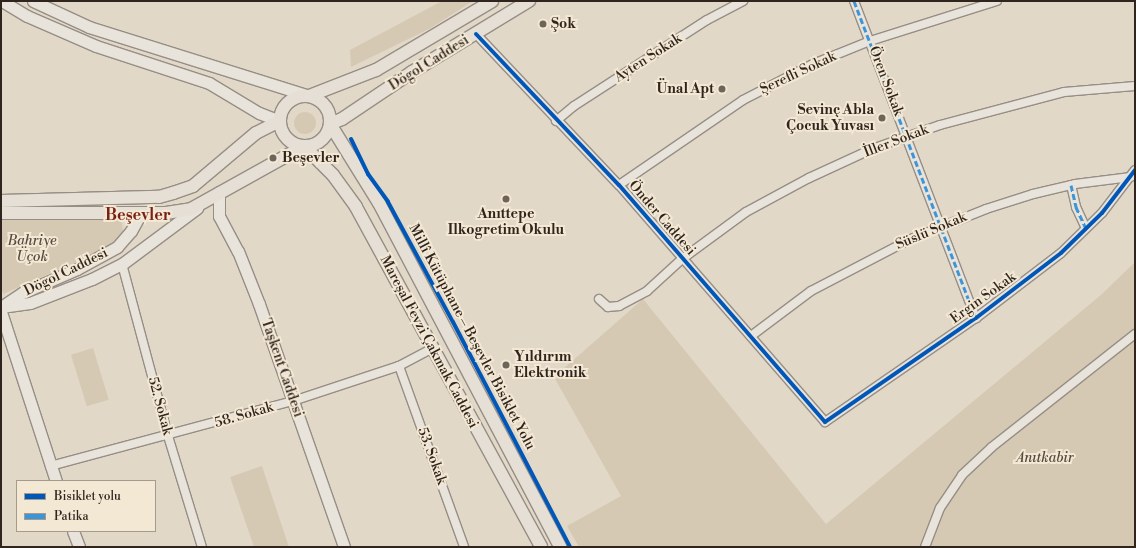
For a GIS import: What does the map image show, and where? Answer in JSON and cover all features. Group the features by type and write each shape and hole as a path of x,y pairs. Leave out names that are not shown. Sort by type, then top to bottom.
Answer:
{"main road":[{"name":"Dögol Caddesi","path":"309,96 376,70 492,1"},
{"name":"Dögol Caddesi","path":"330,124 342,119 412,72 529,1"},
{"path":"1,201 159,196 193,186 256,133 280,121 289,102 309,96 324,105 328,112 330,124 325,136 319,141 304,146 297,144 285,135 280,121"},
{"name":"Mareşal Fevzi Çakmak Caddesi","path":"330,124 379,203 560,547"},
{"name":"Dögol Caddesi","path":"141,213 166,213 199,206 219,192 304,146"},
{"name":"Mareşal Fevzi Çakmak Caddesi","path":"304,146 333,175 356,207 541,547"},
{"path":"1,213 141,213 140,197"}],"street":[{"path":"2,1 27,16 90,43 209,83 259,113 280,121"},
{"path":"33,1 89,27 309,96"},
{"name":"Ayten Sokak","path":"556,121 574,106 707,20 743,1"},
{"name":"Ören Sokak","path":"854,1 942,226 976,318"},
{"name":"Şerefli Sokak","path":"619,185 744,100 813,64 870,41 997,1"},
{"name":"Önder Caddesi","path":"476,34 556,121 619,185 825,422"},
{"name":"İller Sokak","path":"599,299 608,307 619,306 648,290 682,259 746,212 809,178 907,136 1064,92 1135,86"},
{"name":"Süslü Sokak","path":"750,336 811,291 838,275 942,226 986,209 1071,185 1133,173"},
{"name":"Ergin Sokak","path":"825,422 976,318 1061,253 1086,228 1133,173"},
{"path":"1071,185 1076,207 1086,228"},
{"name":"Taşkent Caddesi","path":"219,192 219,216 238,250 344,547"},
{"name":"Dögol Caddesi","path":"1,307 30,303 62,292 122,264 199,206"},
{"name":"Dögol Caddesi","path":"1,307 22,293 77,269 117,247 131,231 141,213"},
{"name":"52. Sokak","path":"122,264 168,436 202,547"},
{"path":"1,312 56,480"},
{"path":"925,547 940,508 962,475 992,447 1135,334"},
{"name":"58. Sokak","path":"50,466 168,436 293,401 399,366 433,348"},
{"name":"53. Sokak","path":"399,366 464,547"},
{"path":"73,532 79,547"}],"green space":[{"path":"442,1 473,1 429,29 351,67 350,50"},
{"path":"305,112 309,113 315,119 315,127 309,133 305,134 301,133 295,127 294,123 295,119 301,113"},
{"name":"Bahriye Üçok","path":"113,217 122,223 123,232 119,239 104,250 3,294 1,286 1,219"},
{"name":"Anıtkabir","path":"1135,262 1135,547 579,547 567,526 621,496 554,377 643,299 826,524 1102,294"},
{"path":"93,348 109,400 87,406 71,355"},
{"path":"262,466 289,547 254,547 230,477"}],"marked path":[{"path":"854,1 976,318"},
{"path":"1071,185 1076,207 1086,228"}],"cycle path":[{"path":"476,34 619,185 825,422 976,318 1061,253 1102,213 1135,170"},
{"name":"Millî Kütüphane – Beşevler Bisiklet Yolu","path":"351,139 368,174 388,202 453,322 570,547"}],"place":[{"name":"Şok","path":"543,24"},
{"name":"Ünal Apt","path":"722,89"},
{"name":"Sevinç Abla Çocuk Yuvası","path":"882,118"},
{"name":"Beşevler","path":"273,158"},
{"name":"Anıttepe Ilkogretim Okulu","path":"506,199"},
{"name":"Yıldırım Elektronik","path":"506,365"}],"district":[{"name":"Beşevler","path":"138,215"}]}
